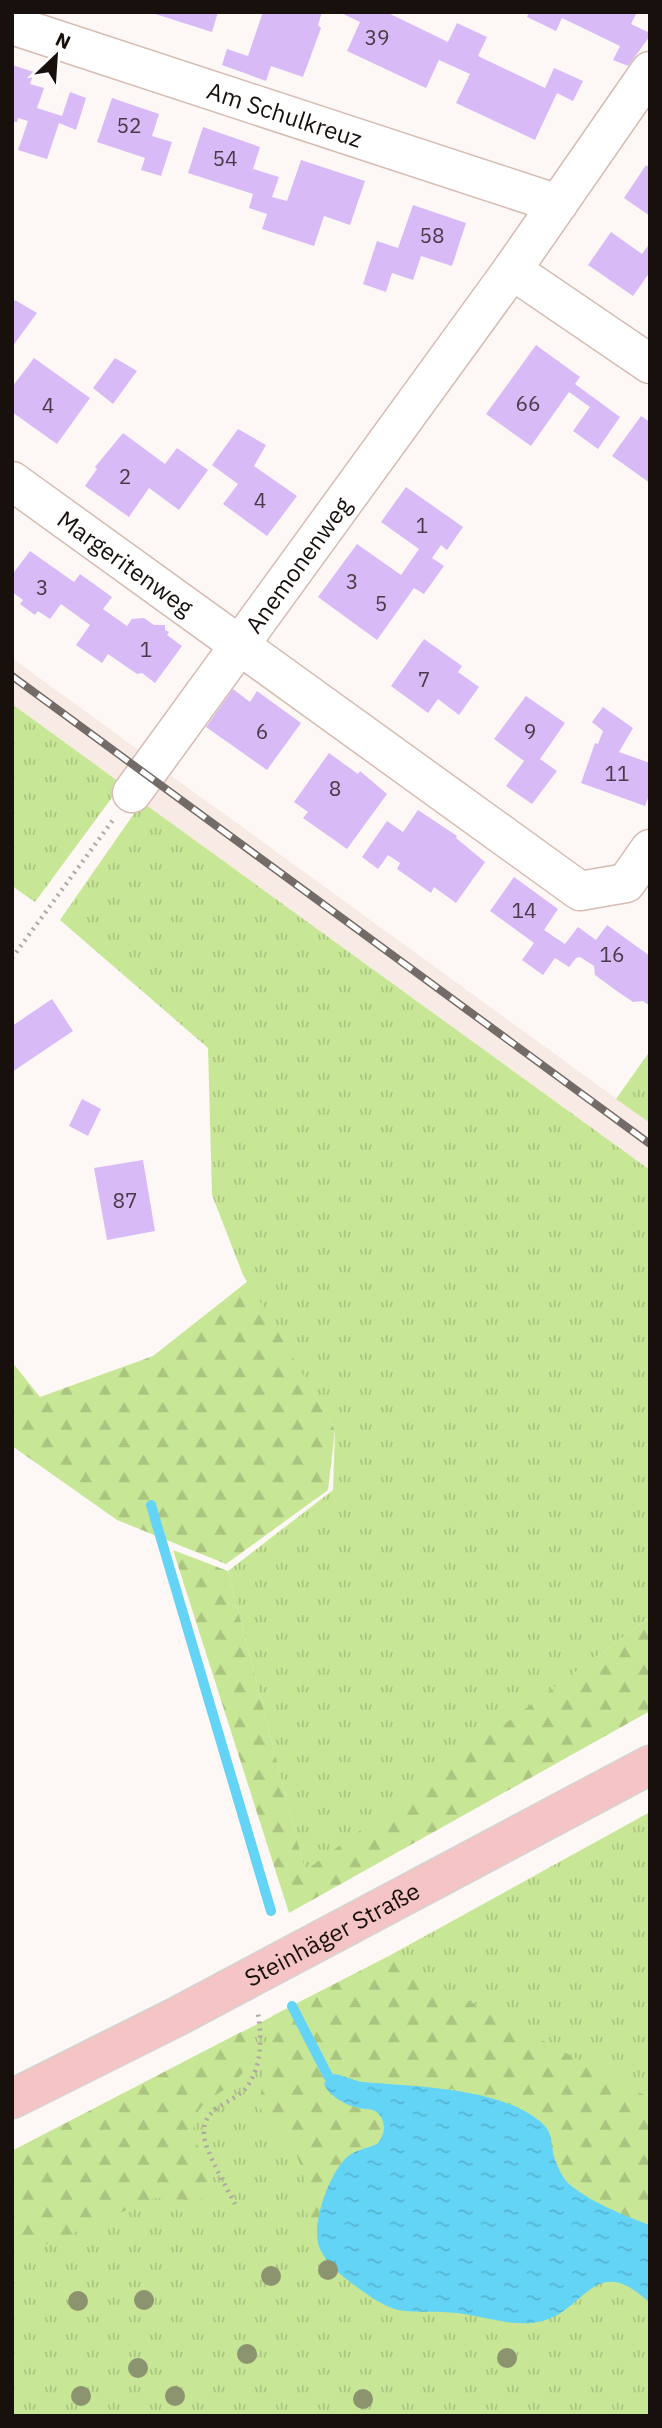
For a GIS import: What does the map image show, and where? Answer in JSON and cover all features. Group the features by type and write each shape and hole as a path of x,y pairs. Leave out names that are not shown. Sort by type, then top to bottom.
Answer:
{"main road":[{"name":"Steinhäger Straße","path":"12,2099 242,1982 650,1765"}],"street":[{"name":"Am Schulkreuz","path":"12,25 558,204"},
{"name":"Anemonenweg","path":"650,71 512,270 239,644 580,891 626,883 650,849"},
{"path":"512,270 650,364"},
{"name":"Margeritenweg","path":"12,481 239,644"},
{"path":"132,793 239,644"}],"path":[{"path":"12,958 132,793"},
{"path":"235,2204 203,2135 209,2115 244,2091 253,2077 259,2056 260,2029 257,2009 242,1982"}],"shaded area":[{"path":"12,658 144,754 122,784 12,704"},
{"path":"165,771 650,1123 650,1170 142,802"}],"green space":[{"path":"12,704 122,784 35,902 12,886"},
{"path":"142,802 650,1170 650,1617 305,1872 228,1571 333,1490 335,1430 243,1275 212,1195 208,1048 60,920"},
{"path":"650,1051 650,1123 616,1099"},
{"path":"248,1281 335,1430 328,1490 226,1564 117,1520 12,1446 12,1362 40,1397 153,1356"},
{"path":"173,1550 228,1571 305,1871 650,1617 650,1711 289,1913"},
{"path":"650,1812 650,2416 12,2416 12,2151 387,1957"},
{"path":"387,1957 650,2098 650,2225 623,2215 568,2183 555,2160 546,2127 517,2107 446,2087 363,2082 340,2075 357,2108 370,2109 382,2117 384,2133 377,2145 360,2149 318,2220 314,2240 310,2239 303,2172 297,2156 259,2107 272,2016"},
{"path":"241,2032 251,2038 244,2071 198,2111 194,2123 196,2141 212,2176 210,2194 199,2201 155,2198 12,2259 12,2151"}],"water":[{"path":"333,2074 360,2081 458,2091 506,2103 527,2112 547,2129 555,2160 568,2183 596,2202 650,2225 650,2303 630,2288 614,2282 600,2284 589,2290 549,2319 531,2323 503,2322 457,2313 398,2310 382,2303 341,2275 320,2249 317,2228 322,2203 332,2178 344,2160 351,2154 377,2144 384,2127 382,2118 375,2111 348,2105 330,2092 324,2084 328,2076"}],"building":[{"path":"149,12 218,12 212,32"},
{"path":"263,12 322,12 318,25 321,28 303,77 271,66 266,81 222,65 227,49 248,56"},
{"path":"386,12 448,42 457,23 487,37 478,56 545,88 554,68 583,81 573,101 557,93 535,140 456,103 470,74 439,60 426,88 347,51 360,22 343,14"},
{"path":"529,12 637,12 631,24 650,33 650,36 628,66 613,60 620,46 562,18 556,31 527,17"},
{"path":"12,65 34,72 30,84 44,88 37,108 62,116 70,92 86,98 76,130 59,123 47,159 18,150 28,121 18,118 17,122 12,121"},
{"path":"112,98 159,114 152,136 172,142 161,176 141,170 145,158 97,142"},
{"path":"203,127 260,147 253,169 279,177 272,197 287,201 301,160 365,181 350,225 324,216 314,246 262,229 267,214 249,208 253,194 188,173"},
{"path":"646,165 650,168 650,216 624,198"},
{"path":"413,205 466,223 452,266 421,256 413,280 392,273 386,292 363,284 377,241 398,248"},
{"path":"611,232 642,254 650,243 650,272 633,296 588,265"},
{"path":"15,300 37,313 12,347 12,304"},
{"path":"536,345 580,377 575,384 620,417 598,449 573,431 590,407 569,392 531,446 486,414"},
{"path":"34,358 90,398 57,444 12,412 12,387"},
{"path":"115,358 137,371 113,404 93,388"},
{"path":"641,416 650,422 650,483 612,456"},
{"path":"238,429 266,445 254,466 297,496 267,536 223,504 238,484 212,465"},
{"path":"123,433 165,464 177,448 208,470 179,510 149,488 129,517 85,486 97,469 95,467"},
{"path":"406,487 463,527 447,550 441,545 432,558 444,566 424,594 414,588 377,640 318,597 357,544 401,575 419,549 381,522"},
{"path":"30,551 74,582 80,574 112,597 103,609 127,626 132,619 144,618 154,625 165,625 165,630 169,632 167,635 182,646 155,683 108,654 102,663 76,645 90,625 61,604 50,619 38,611 35,615 20,604 23,600 12,592 12,575"},
{"path":"424,639 462,666 458,672 479,687 459,715 438,699 428,713 391,686"},
{"path":"233,689 250,702 257,691 301,723 267,770 206,727"},
{"path":"526,696 565,723 540,759 557,771 532,804 506,786 524,761 494,739"},
{"path":"603,707 633,728 619,752 650,763 650,793 645,806 581,783 595,743 598,744 603,731 592,722"},
{"path":"329,753 358,774 360,771 387,794 347,849 303,818 308,812 294,802"},
{"path":"418,810 457,836 456,838 485,862 456,903 434,887 431,893 397,869 400,863 388,855 378,869 362,857 387,821 403,832"},
{"path":"514,877 558,909 544,930 565,944 578,927 596,940 607,925 650,956 650,1006 643,1001 633,1002 614,989 595,975 594,966 580,957 569,967 555,958 543,975 522,960 534,943 490,911"},
{"path":"52,999 73,1031 12,1072 12,1026"},
{"path":"82,1099 101,1109 88,1136 69,1126"},
{"path":"143,1160 155,1231 107,1240 94,1168"}],"waterway":[{"path":"151,1505 271,1911"},
{"path":"292,2006 328,2076"}],"railway":[{"path":"12,676 650,1144"}]}
